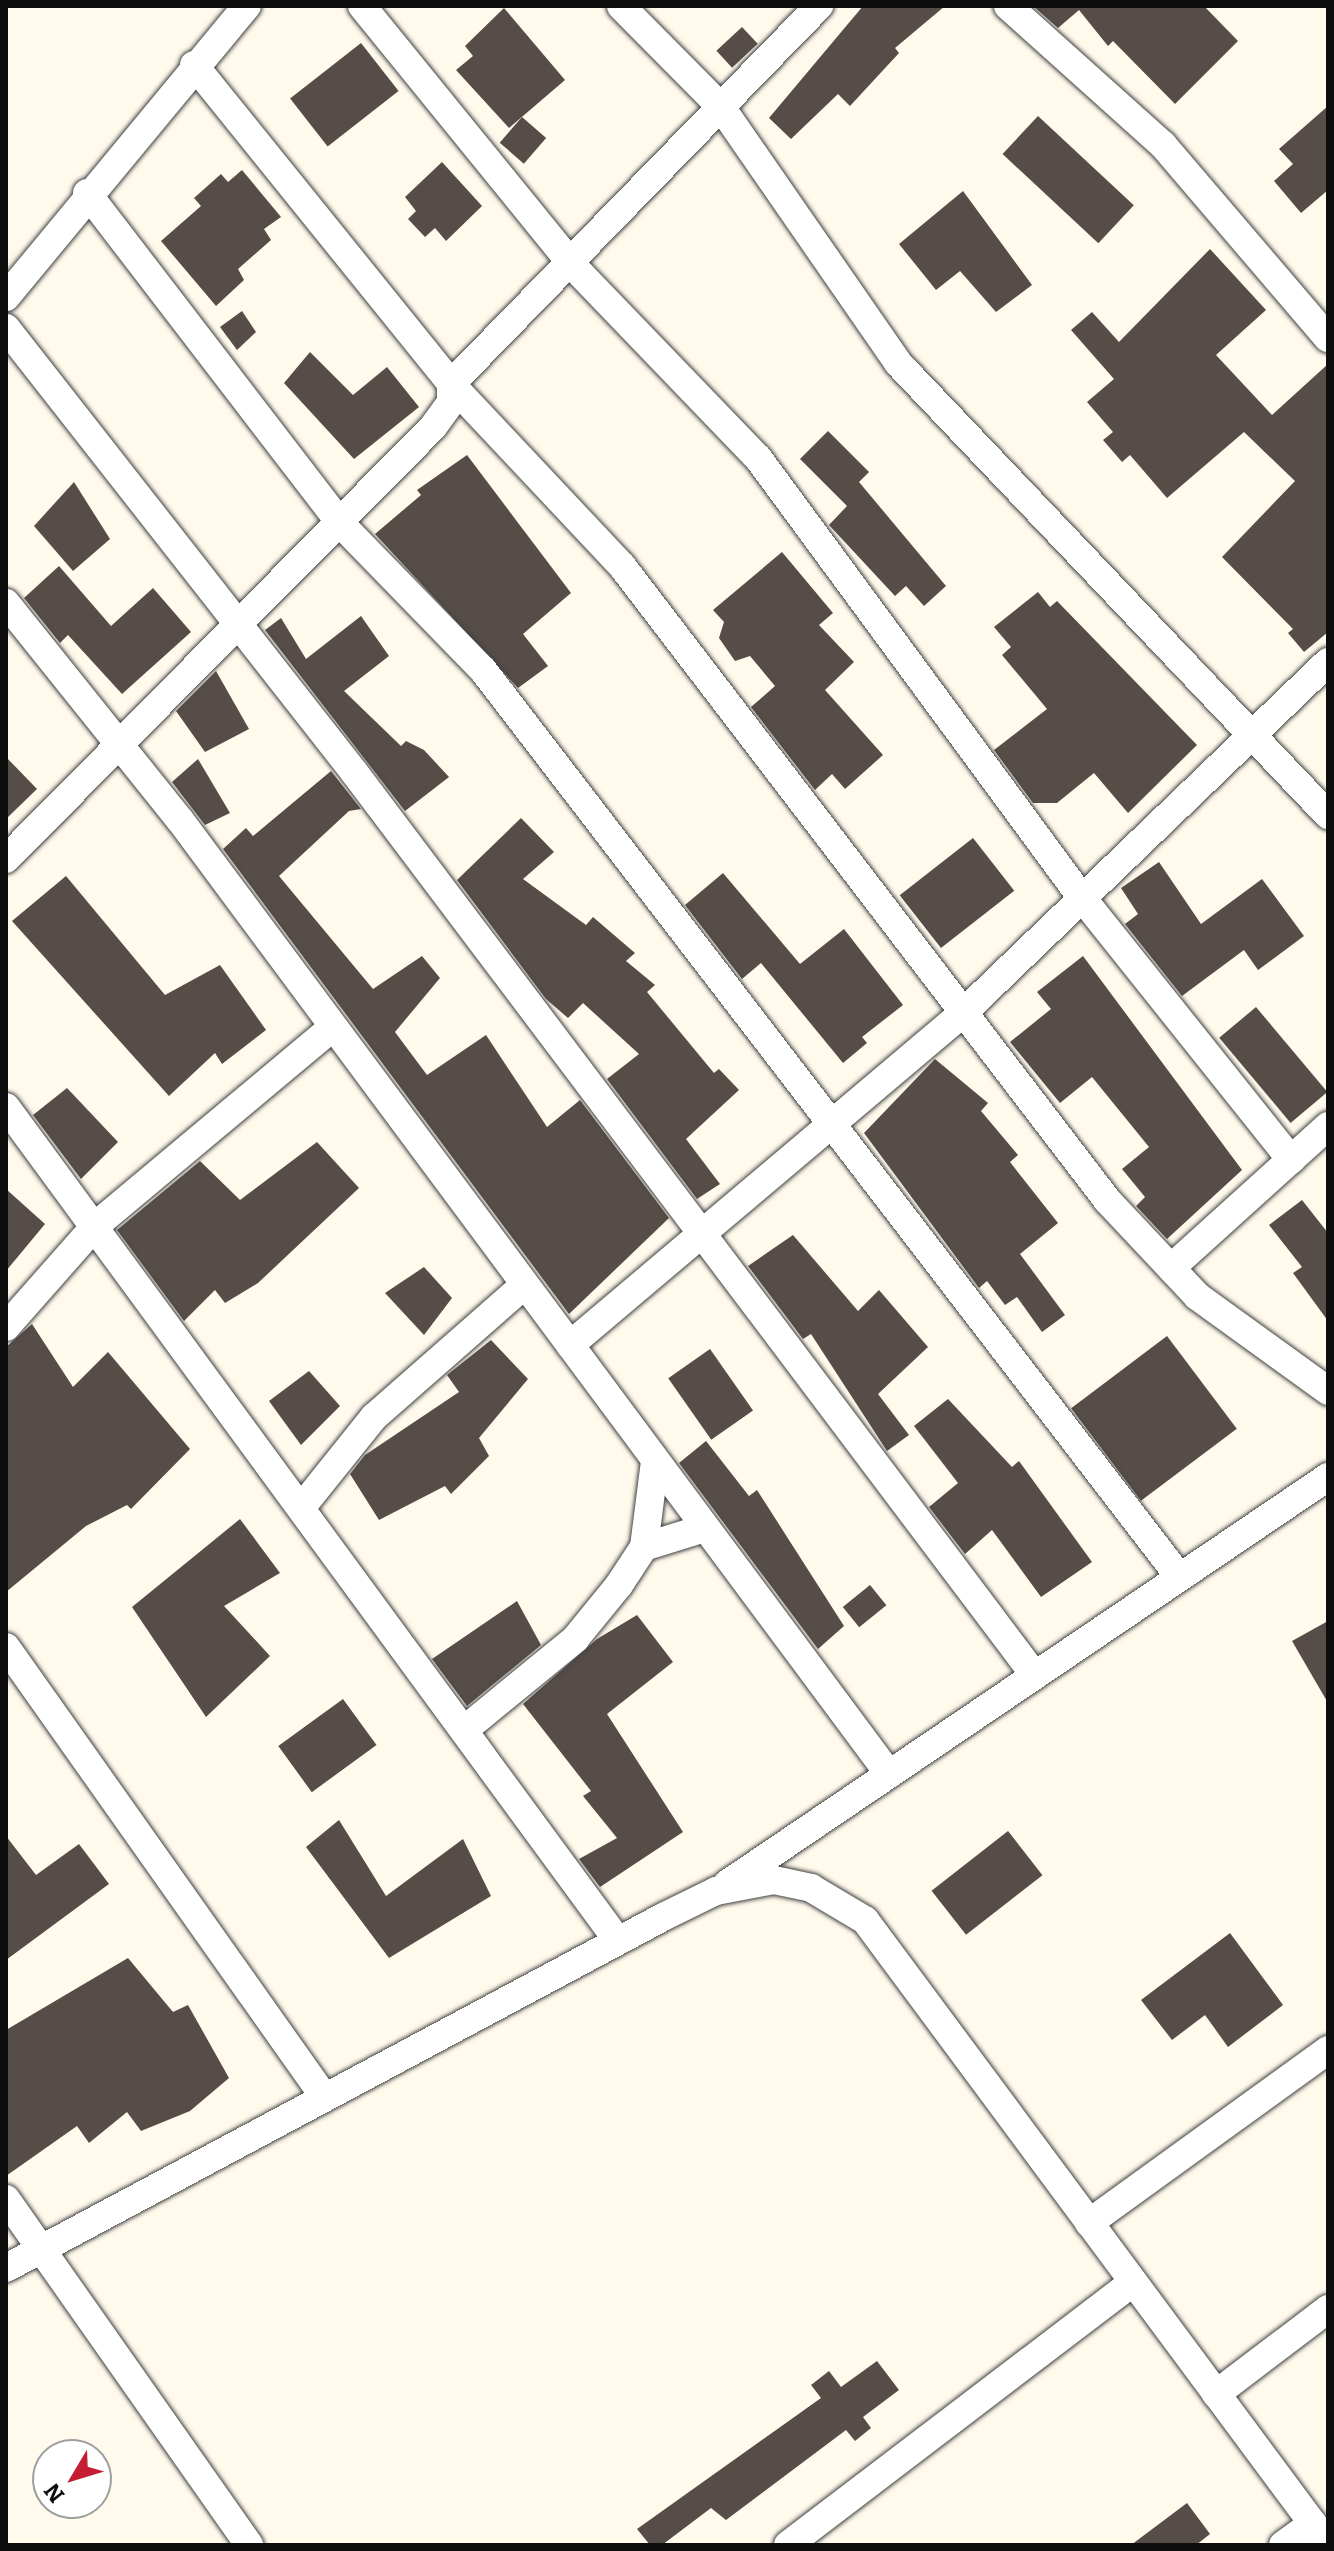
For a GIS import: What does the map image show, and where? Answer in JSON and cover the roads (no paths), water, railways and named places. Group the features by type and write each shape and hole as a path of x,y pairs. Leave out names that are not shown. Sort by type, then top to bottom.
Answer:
{"street":[{"path":"6,297 87,193 247,6"},
{"path":"362,6 573,266 758,458 1079,894 1291,1160"},
{"path":"621,6 721,107 898,363 1328,815"},
{"path":"6,859 118,740 240,626 433,427 451,402 451,384 573,266 819,6"},
{"path":"1008,6 1163,145 1328,338"},
{"path":"194,65 451,384 622,566 1107,1200 1171,1268 1279,1360 1328,1391"},
{"path":"87,193 339,522 483,670 1178,1575"},
{"path":"6,328 240,626 700,1238 1033,1673"},
{"path":"6,603 118,740 889,1774"},
{"path":"570,1345 964,1012 1079,894 1249,731 1328,662"},
{"path":"6,1327 95,1226 331,1029"},
{"path":"6,1107 618,1941"},
{"path":"1171,1268 1328,1126"},
{"path":"301,1508 374,1417 524,1285"},
{"path":"464,1730 575,1639 644,1547 655,1461"},
{"path":"6,2268 716,1891 1033,1673 1328,1477"},
{"path":"644,1547 705,1528"},
{"path":"6,1647 325,2098"},
{"path":"716,1891 774,1880 811,1888 865,1920 1320,2534 1283,2545"},
{"path":"1089,2223 1328,2050"},
{"path":"6,2199 249,2545"},
{"path":"788,2545 1133,2282"},
{"path":"1216,2394 1328,2309"}]}
